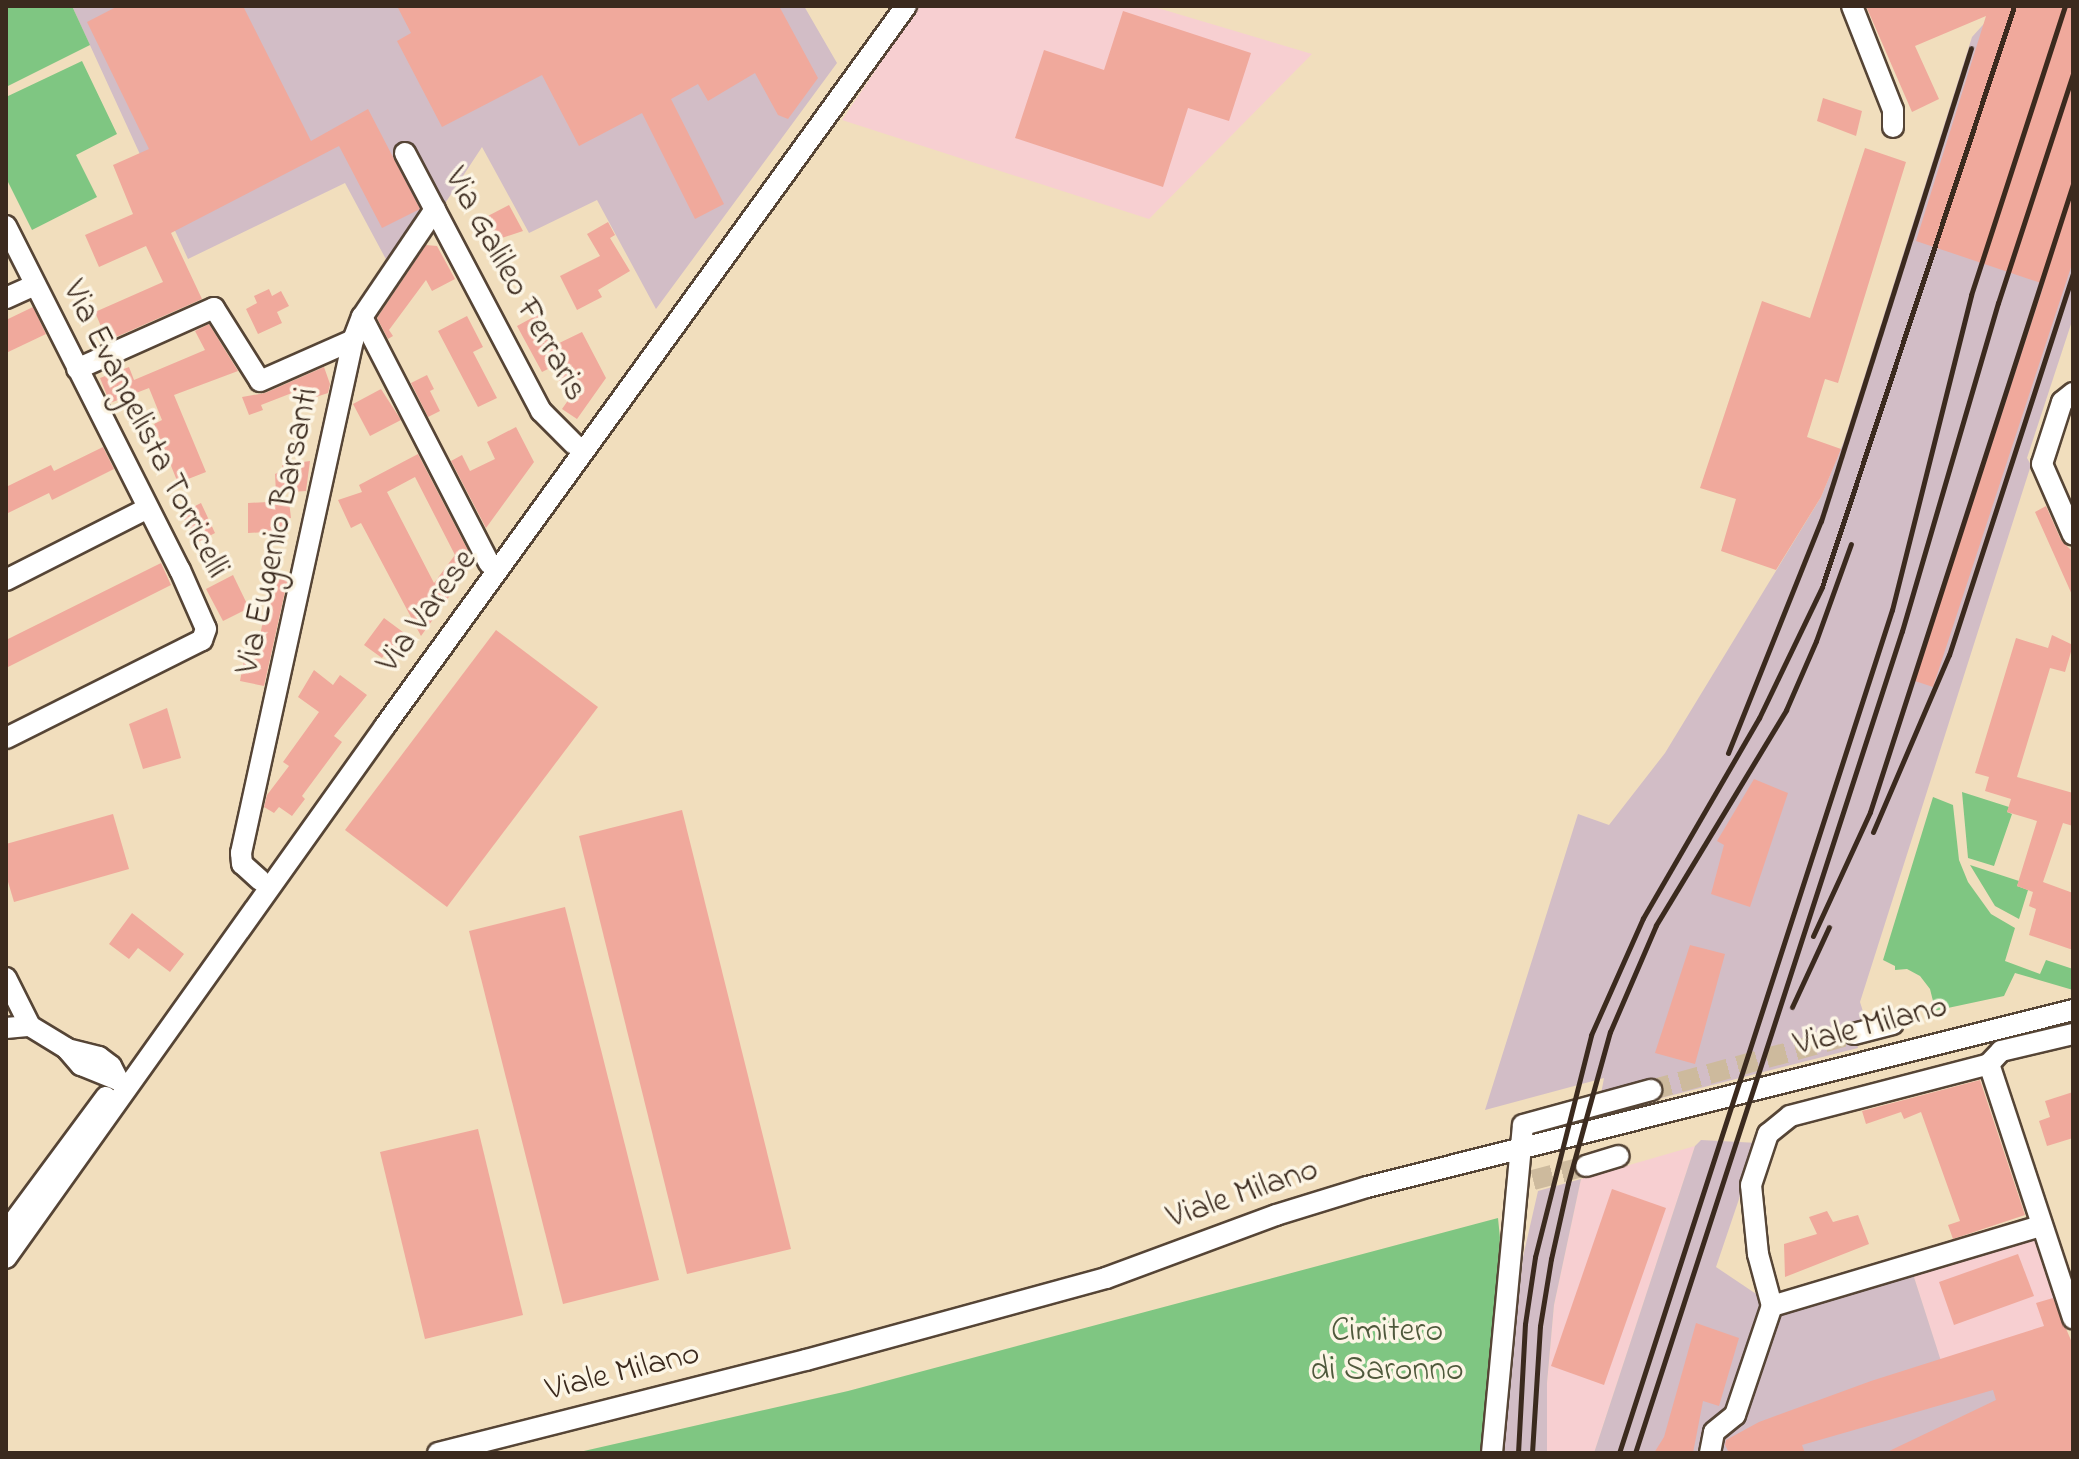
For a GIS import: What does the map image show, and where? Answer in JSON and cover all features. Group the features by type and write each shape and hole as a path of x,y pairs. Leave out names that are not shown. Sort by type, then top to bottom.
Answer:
{"street":[{"name":"Via Varese","path":"6,1232 891,6"},
{"name":"Via Varese","path":"6,1258 385,726 906,6"},
{"path":"1852,6 1893,110 1893,127"},
{"name":"Via Galileo Ferraris","path":"405,153 541,411 574,444"},
{"name":"Via Eugenio Barsanti","path":"260,880 242,864 241,853 353,340 362,317 435,209"},
{"name":"Via Evangelista Torricelli","path":"6,226 204,619 206,629 202,640 6,738"},
{"path":"6,298 35,285"},
{"path":"77,369 214,308 260,381 353,340"},
{"path":"362,317 489,563"},
{"path":"2073,393 2062,402 2042,464 2073,535"},
{"path":"6,580 148,508"},
{"path":"6,978 30,1026 66,1048 99,1057 111,1066 118,1080"},
{"name":"Viale Milano","path":"438,1453 806,1360 1106,1278 1276,1215 1521,1146 2073,1010"},
{"path":"1854,1034 1893,1024"},
{"path":"6,1028 30,1026"},
{"path":"1710,1453 1714,1432 1735,1415 1772,1306 1758,1254 1751,1185 1768,1134 1790,1116 1989,1064 2001,1051 2073,1034"},
{"path":"1989,1064 2073,1318"},
{"path":"1492,1453 1525,1182 1521,1146 1523,1125 1651,1090"},
{"path":"1586,1166 1618,1156"},
{"path":"1772,1306 2041,1226"}],"shaded area":[{"path":"72,6 804,6 837,63 656,309 597,200 529,233 482,147 396,278 345,183 188,259"},
{"path":"919,6 1151,6 1312,54 1149,219 842,120"},
{"path":"2073,6 2073,318 2027,458 2031,465 1860,1002 1866,1021 1851,1022 1858,1048 1653,1100 1601,1094 1604,1078 1485,1110 1578,814 1609,825 1665,753 1821,497 1844,441 1972,37 1991,16"},
{"path":"1701,1140 1758,1143 1716,1267 1783,1312 1913,1274 1941,1361 2061,1321 2073,1453 1594,1453 1695,1146"},
{"path":"1695,1146 1594,1453 1547,1453 1547,1383 1554,1305 1581,1179"},
{"path":"1581,1179 1554,1305 1547,1383 1547,1453 1502,1453 1523,1257 1538,1191"},
{"path":"2034,1238 2061,1321 1941,1362 1913,1274"}],"green space":[{"path":"6,6 72,6 90,45 6,87"},
{"path":"82,61 117,134 76,155 97,197 32,230 6,178 6,97"},
{"path":"1962,792 2009,807 2007,812 2012,814 1994,866 1968,858"},
{"path":"1933,797 1953,805 1959,860 1968,882 1991,914 2015,928 2005,961 2040,974 2046,960 2073,969 2073,990 2015,973 2004,996 1929,1012 1933,1001 1930,989 1920,976 1907,969 1895,970 1895,966 1883,960"},
{"path":"1970,865 2019,881 2017,886 2028,890 2019,919 1995,906"},
{"name":"Cimitero di Saronno","path":"1498,1218 1500,1238 1483,1453 575,1453 848,1391"}],"building":[{"path":"118,6 243,6 311,141 368,109 420,209 382,228 339,146 171,233 202,299 107,341 95,312 163,282 146,246 99,267 85,235 133,214 113,165 149,149 87,22"},
{"path":"397,6 779,6 818,78 788,119 778,115 755,73 708,101 698,84 671,99 724,204 695,219 642,113 579,146 542,75 442,127 397,41 411,33"},
{"path":"1866,6 2073,6 2073,261 1933,687 1915,681 2044,284 1916,241 1986,16 1915,46 1939,99 1912,112"},
{"path":"1123,11 1251,53 1229,121 1188,108 1163,187 1015,138 1044,50 1104,70"},
{"path":"1823,98 1862,111 1856,136 1817,121"},
{"path":"1865,148 1906,162 1838,383 1825,379 1807,437 1841,449 1821,497 1776,570 1721,551 1736,499 1700,488 1762,301 1810,318"},
{"path":"509,205 523,231 496,240 484,218"},
{"path":"608,222 615,235 610,238 630,271 598,290 602,297 577,310 560,276 600,256 587,234"},
{"path":"426,245 437,246 455,279 432,291 426,280 389,330 393,336 388,339 377,318"},
{"path":"269,289 272,296 281,291 289,306 277,312 282,323 258,334 246,309 257,303 254,296"},
{"path":"33,307 46,334 6,353 6,320"},
{"path":"539,314 553,346 582,332 606,378 577,419 562,409 569,399 552,367 542,372 517,326"},
{"path":"467,316 483,347 473,352 497,398 478,407 438,331"},
{"path":"209,324 238,371 174,395 206,472 178,483 154,424 162,420 149,388 110,403 100,378 129,367 134,380 205,350 195,331"},
{"path":"324,367 330,384 328,393 301,402 297,391 261,405 263,410 249,415 242,397 265,393"},
{"path":"427,375 434,389 430,391 440,411 428,417 411,383"},
{"path":"381,389 401,420 370,436 353,404"},
{"path":"516,427 534,462 486,528 451,461 462,455 470,471 495,459 487,442"},
{"path":"103,447 114,469 52,500 49,493 6,514 6,487 51,465 54,471"},
{"path":"418,454 474,562 421,636 361,523 351,528 338,500 362,492 359,485","holes":["415,477 455,555 434,583 387,492"]},
{"path":"310,461 306,491 276,493 275,474 283,470 282,465"},
{"path":"289,501 291,518 283,519 284,531 248,533 248,503"},
{"path":"201,503 215,533 196,543 181,513"},
{"path":"2046,506 2061,540 2073,552 2073,597 2035,512"},
{"path":"161,563 171,585 6,668 6,640"},
{"path":"233,575 249,608 223,621 206,589"},
{"path":"272,575 288,578 264,686 240,681 245,654 256,656"},
{"path":"384,618 411,638 396,657 387,651 382,658 364,645"},
{"path":"496,630 598,707 447,907 345,830"},
{"path":"2052,635 2073,645 2065,672 2050,668 2017,777 2073,793 2073,826 2063,823 2043,882 2073,893 2073,950 2029,935 2036,909 2029,906 2033,892 2017,886 2037,821 2007,812 2011,799 1985,791 1989,777 1975,773 2016,638 2048,648"},
{"path":"314,670 333,685 340,675 367,695 334,736 342,742 302,796 305,799 292,816 279,807 274,813 264,807 267,795 289,766 283,762 319,712 298,697"},
{"path":"167,708 181,758 143,769 129,724"},
{"path":"1754,779 1788,793 1750,907 1711,894 1724,845 1717,841"},
{"path":"682,810 791,1249 687,1274 579,836"},
{"path":"113,814 129,869 14,902 6,875 6,844"},
{"path":"565,907 659,1280 563,1304 469,931"},
{"path":"132,913 184,954 170,972 138,948 129,959 109,944"},
{"path":"1690,945 1725,954 1695,1064 1655,1053"},
{"path":"1980,1080 2025,1215 1953,1239 1948,1225 1960,1221 1921,1112 1904,1119 1901,1112 1866,1124 1862,1111"},
{"path":"2073,1092 2073,1138 2047,1146 2039,1121 2050,1117 2045,1101"},
{"path":"478,1129 523,1315 425,1339 380,1152"},
{"path":"1612,1189 1666,1208 1604,1385 1551,1366"},
{"path":"1827,1211 1833,1222 1858,1215 1869,1244 1785,1277 1784,1244 1817,1234 1809,1217"},
{"path":"2018,1254 2034,1296 1954,1325 1939,1282"},
{"path":"2053,1298 2073,1345 2073,1453 1885,1453 1996,1400 1993,1390 1802,1445 1805,1453 1729,1453 1725,1445 1726,1440 1759,1422 1871,1381 2044,1326 2036,1303"},
{"path":"1696,1323 1739,1338 1719,1406 1703,1401 1693,1453 1654,1453 1664,1437"}],"tunnel":[{"path":"1651,1090 1854,1034"},
{"path":"1533,1180 1586,1166"}],"railway":[{"path":"1518,1453 1525,1324 1535,1257 1591,1035 1643,918 1759,718 1822,587 2014,6"},
{"path":"1619,1453 1892,610 1971,295 2065,6"},
{"path":"1728,753 1821,521 1971,48"},
{"path":"1635,1453 1902,631 1998,303 2073,74"},
{"path":"1813,936 1870,812 2073,184"},
{"path":"1873,832 1949,655 2073,274"},
{"path":"1532,1453 1540,1326 1551,1259 1568,1183 1610,1032 1656,925 1786,710 1816,641 1851,544"},
{"path":"1792,1007 1829,927"}]}
